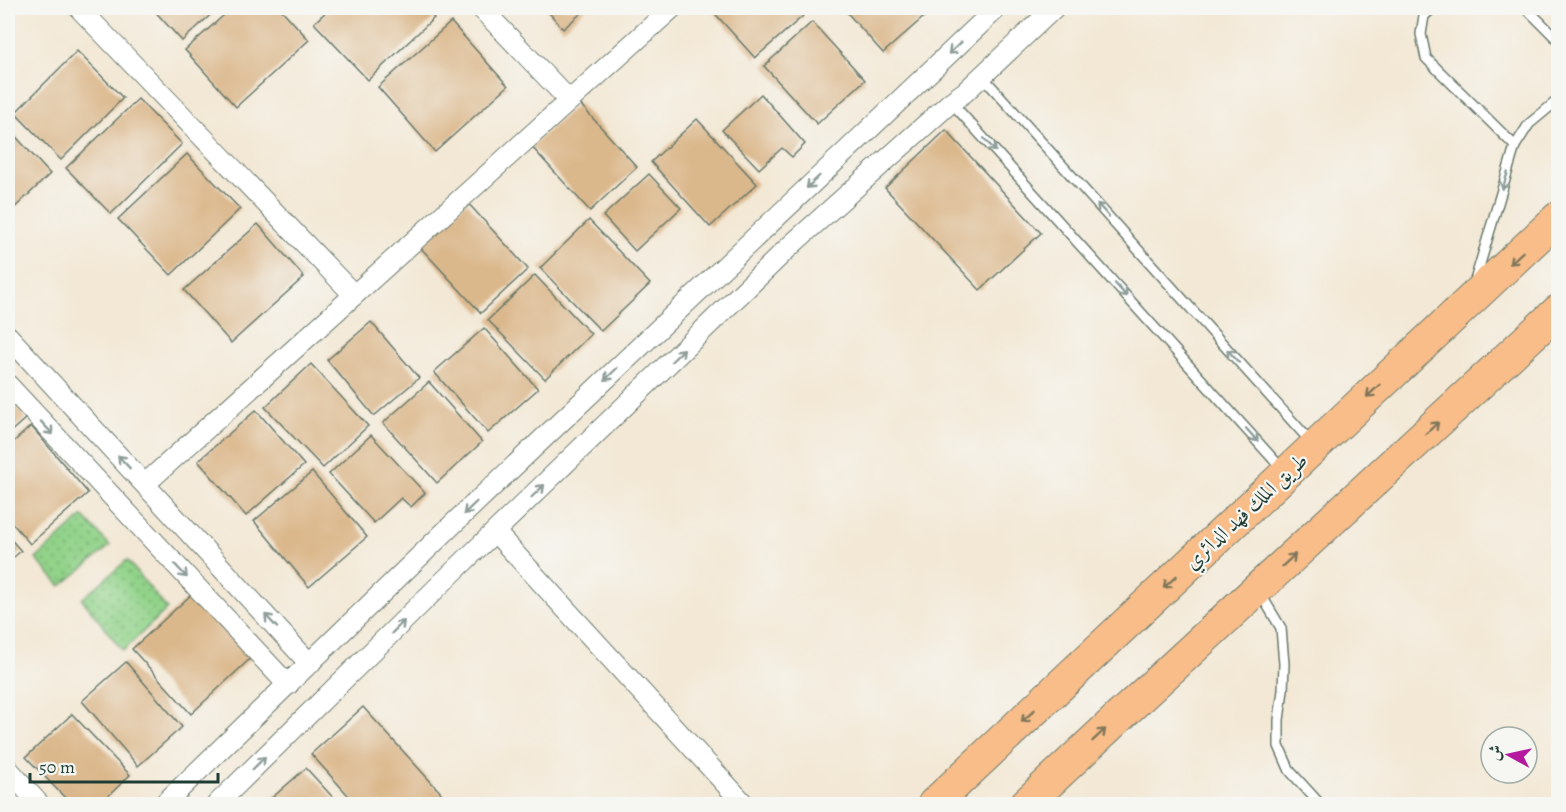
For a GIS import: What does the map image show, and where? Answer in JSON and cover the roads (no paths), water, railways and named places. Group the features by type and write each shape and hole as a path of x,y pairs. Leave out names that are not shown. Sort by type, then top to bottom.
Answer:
{"highway":[{"name":"طريق الملك فهد الدائري","path":"934,804 1558,218"},
{"path":"1026,804 1558,310"}],"street":[{"path":"79,8 354,296"},
{"path":"481,8 569,100"},
{"path":"145,484 672,8"},
{"path":"164,804 453,524 997,8"},
{"path":"217,804 789,247 965,92 1054,8"},
{"path":"8,336 310,664"},
{"path":"8,385 288,685"},
{"path":"495,532 744,804"},
{"path":"8,769 39,804"}],"lane":[{"path":"1433,8 1424,16 1421,34 1426,58 1515,146"},
{"path":"1526,8 1558,40"},
{"path":"982,76 1314,446"},
{"path":"1469,302 1515,146 1529,124 1558,100"},
{"path":"951,102 1286,473"},
{"path":"1258,589 1281,628 1284,664 1279,746 1290,771 1320,804"}]}
